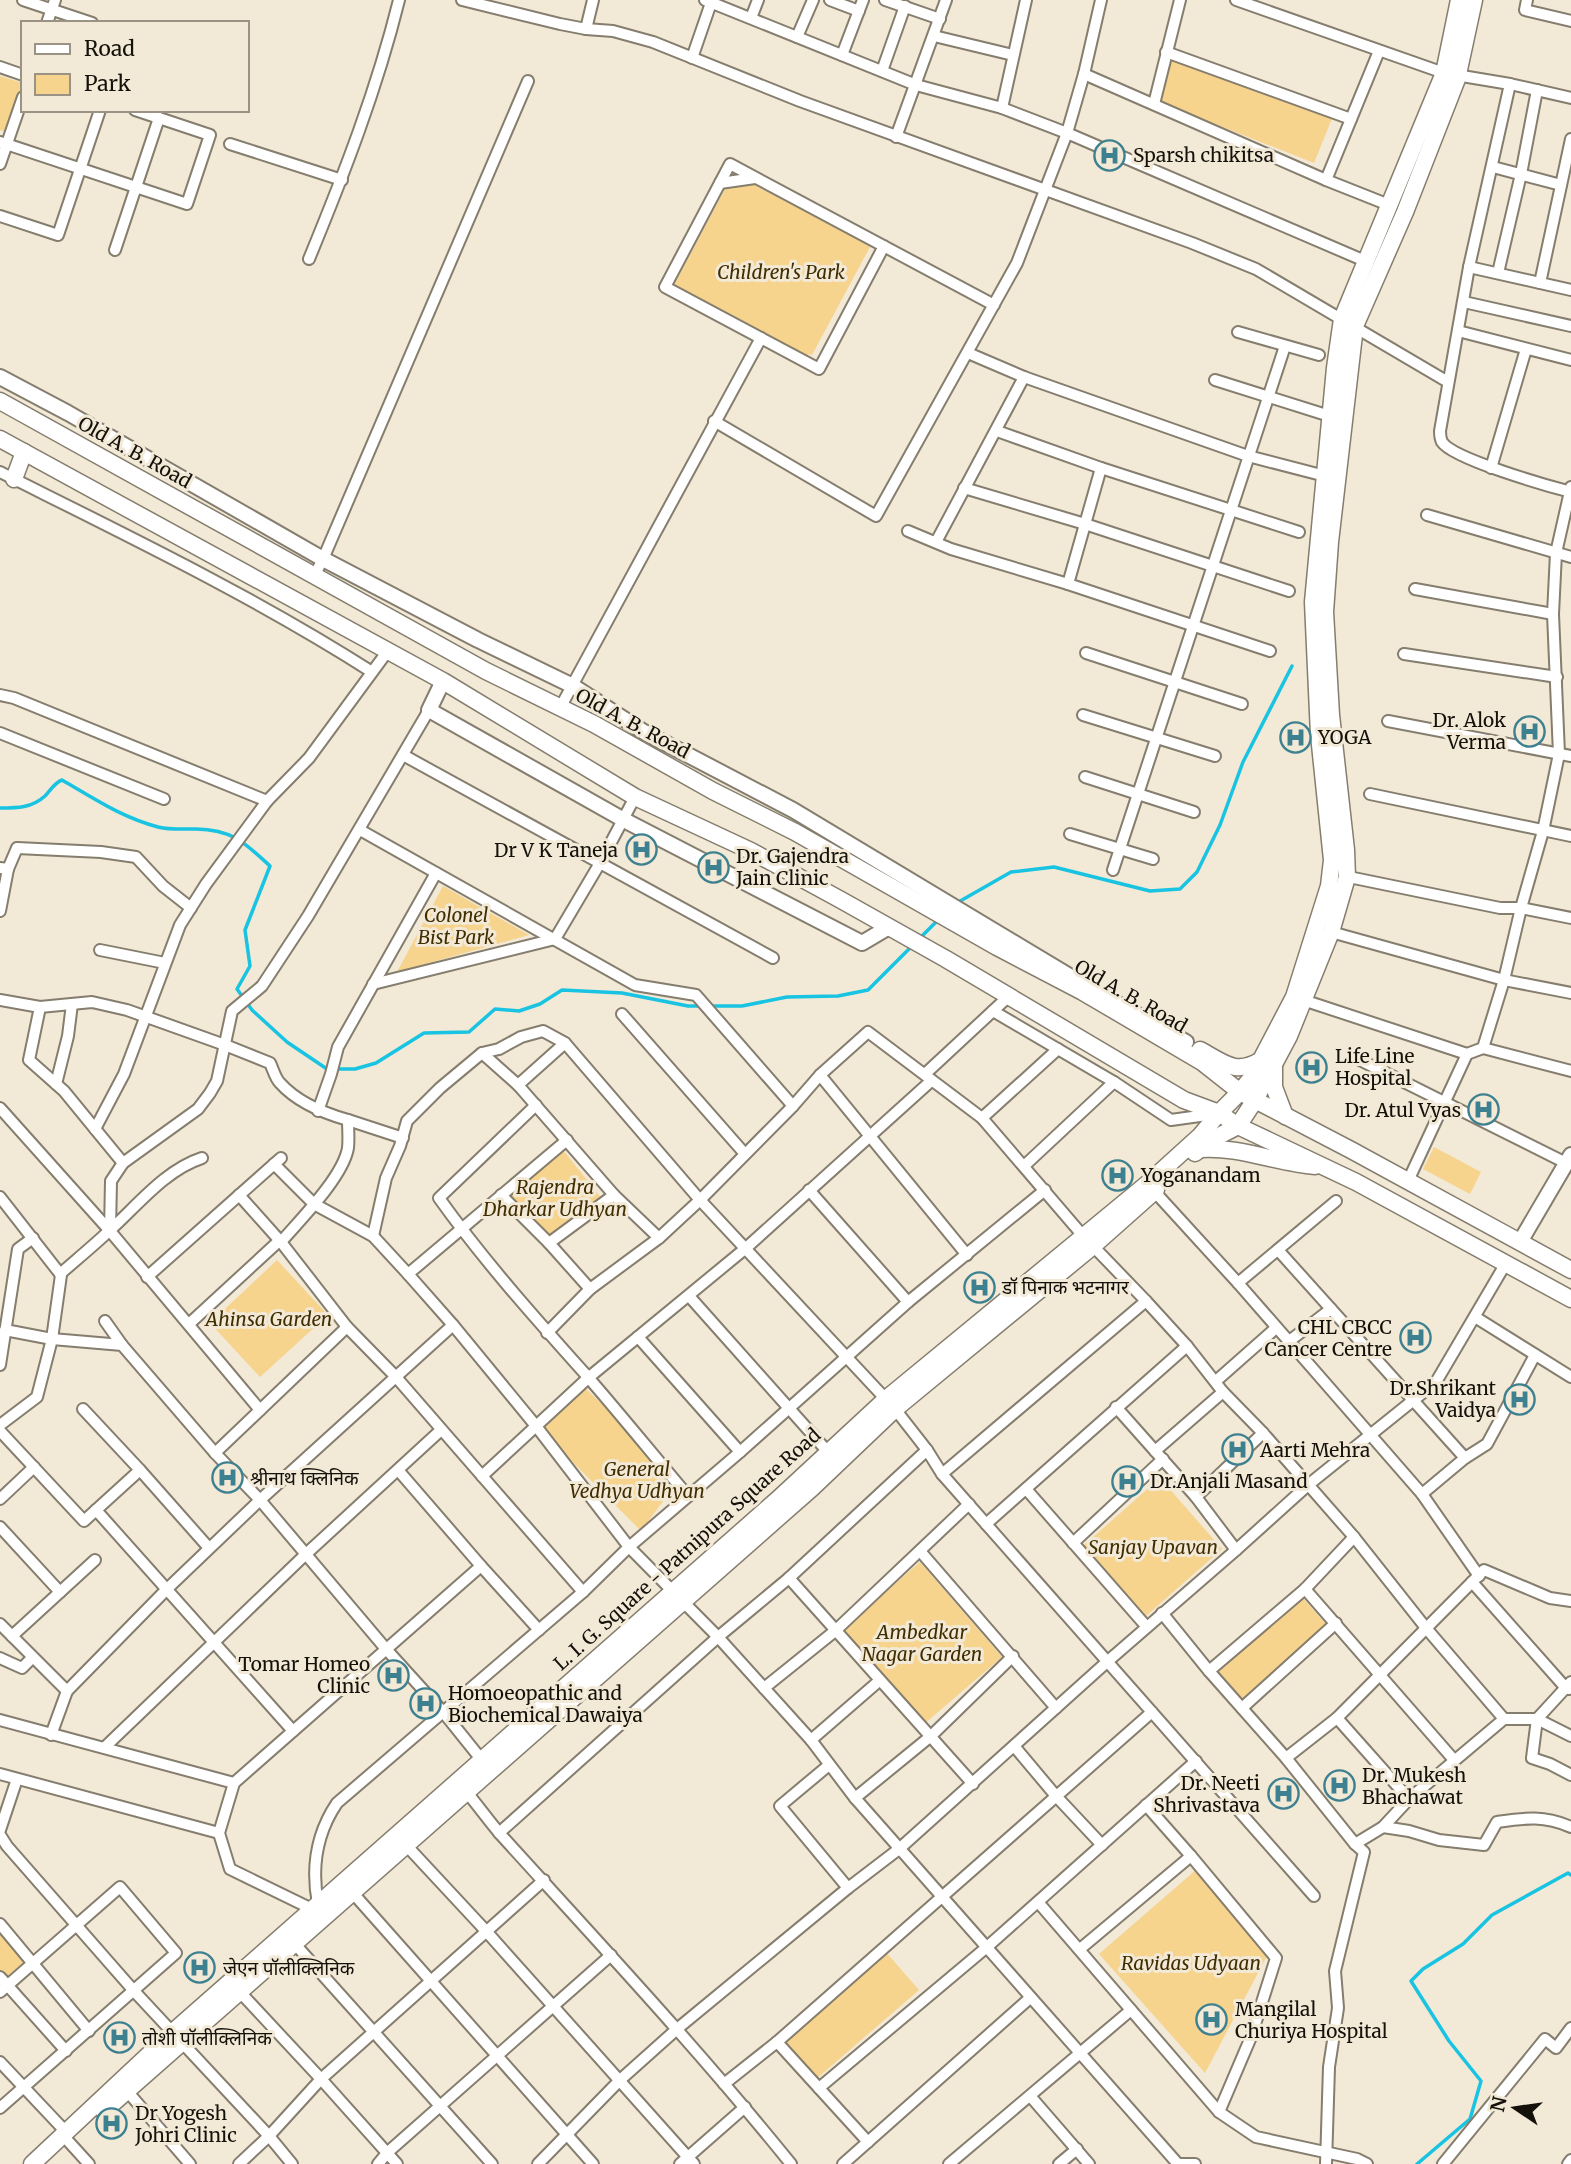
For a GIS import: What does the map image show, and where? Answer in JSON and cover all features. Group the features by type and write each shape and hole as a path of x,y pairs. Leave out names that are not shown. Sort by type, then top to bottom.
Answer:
{"main road":[{"path":"1299,998 1331,932 1339,875 1346,850 1319,602 1348,323 1365,261 1451,75 1458,0"},
{"path":"1348,323 1405,212 1474,0"},
{"path":"1389,205 1405,212"},
{"name":"Old A. B. Road","path":"0,401 486,671 594,724 713,791 915,891 1083,992 1184,1046 1240,1092 1255,1100"},
{"path":"0,439 443,681 635,797 751,851 946,959 1184,1100 1219,1113 1238,1126 1324,1166 1571,1299"},
{"path":"7,476 24,452"},
{"path":"1238,1126 1255,1100 1268,1062 1289,1036 1329,886 1339,875"},
{"path":"1184,1046 1235,1068 1268,1062"},
{"path":"1268,1062 1285,1116"},
{"name":"L. I. G. Square - Patnipura Square Road","path":"1088,1242 1098,1223 1147,1184 1200,1136 1268,1062"},
{"path":"1255,1100 1571,1270"},
{"name":"L. I. G. Square - Patnipura Square Road","path":"44,2164 67,2137 178,2037 315,1907 462,1786 678,1595 828,1452 1154,1191 1211,1140 1238,1126"},
{"path":"1200,1149 1229,1149 1295,1164 1324,1166"},
{"name":"L. I. G. Square - Patnipura Square Road","path":"678,1595 812,1488 890,1404"},
{"name":"L. I. G. Square - Patnipura Square Road","path":"32,2164 127,2091 178,2037 239,1991 406,1845 462,1786"}],"street":[{"path":"23,0 53,5 88,21"},
{"path":"309,259 342,180 388,44 399,0"},
{"path":"462,0 586,29 633,36 897,136 1192,243 1256,269 1448,382"},
{"path":"586,29 593,0"},
{"path":"751,18 758,0"},
{"path":"797,37 813,0"},
{"path":"830,0 861,5 842,55"},
{"path":"885,0 940,19"},
{"path":"897,136 946,0"},
{"path":"1002,108 1026,0"},
{"path":"715,421 876,516 1017,263 1067,133 1084,74 1100,1 1088,0"},
{"path":"1154,104 1180,0"},
{"path":"1527,0 1524,10 1571,21"},
{"path":"692,58 709,1 916,85 1002,108 1067,133 1365,261"},
{"path":"1242,1 1451,75 1510,84 1571,98"},
{"path":"882,71 905,6"},
{"path":"934,36 1013,55"},
{"path":"1326,180 1379,51"},
{"path":"1166,52 1351,119"},
{"path":"0,67 21,74"},
{"path":"1084,74 1389,205"},
{"path":"314,576 324,559 528,81"},
{"path":"1483,1048 1504,980 1543,831 1559,754 1553,614 1556,553 1571,491 1491,468 1451,450 1443,443 1440,431 1469,267 1510,84"},
{"path":"1498,273 1537,90"},
{"path":"0,164 3,143 21,102"},
{"path":"0,216 58,235 99,112"},
{"path":"3,143 187,204 210,135 141,112"},
{"path":"115,250 159,118"},
{"path":"1541,283 1571,139"},
{"path":"230,144 342,180"},
{"path":"884,246 819,369 665,287 730,164 755,178 884,246 994,305"},
{"path":"1493,167 1561,185"},
{"path":"720,183 755,178"},
{"path":"1469,267 1571,289"},
{"path":"1464,302 1571,326"},
{"path":"1458,331 1571,360"},
{"path":"1238,332 1320,355"},
{"path":"560,708 761,338"},
{"path":"1113,870 1285,346"},
{"path":"1491,468 1526,348"},
{"path":"968,354 1024,377 1248,456 1331,478"},
{"path":"0,377 324,559 478,640 573,686 644,732 793,810 915,891"},
{"path":"936,542 1024,377"},
{"path":"1215,380 1337,418"},
{"path":"996,431 1231,512 1298,532"},
{"path":"1068,584 1101,468"},
{"path":"7,476 226,587 322,640 372,672"},
{"path":"964,488 1085,524 1289,591"},
{"path":"1427,515 1571,557"},
{"path":"908,531 951,549 1068,584 1270,651"},
{"path":"1415,589 1553,614"},
{"path":"95,1129 124,1074 180,925 267,801 309,758 387,652"},
{"path":"1086,653 1242,704"},
{"path":"1404,654 1557,677"},
{"path":"110,1231 111,1181 123,1163 198,1109 211,1093 232,1011 262,986 301,928 429,710 443,681"},
{"path":"0,695 267,801"},
{"path":"429,710 624,820 862,943 889,928"},
{"path":"1083,715 1215,756"},
{"path":"1388,721 1571,756"},
{"path":"0,733 164,799"},
{"path":"403,755 773,958"},
{"path":"1086,777 1194,812"},
{"path":"1370,794 1571,836"},
{"path":"373,984 555,939 635,797"},
{"path":"360,830 635,985 696,995 793,1106"},
{"path":"1070,834 1153,859"},
{"path":"0,911 4,868 18,848 101,852 136,857 163,886 191,908"},
{"path":"318,1111 338,1047 436,873"},
{"path":"1339,875 1500,908 1521,908 1571,918"},
{"path":"1331,932 1504,980 1571,993"},
{"path":"100,950 165,963"},
{"path":"482,1476 588,1378 746,1248 870,1134 1009,996"},
{"path":"1299,998 1467,1054 1483,1048 1571,1071"},
{"path":"0,1000 40,1007 92,1002 147,1016 270,1063 279,1082 318,1111 402,1138"},
{"path":"56,1084 68,1036 72,1004"},
{"path":"40,1007 29,1060 56,1084 123,1163"},
{"path":"993,1011 1114,1082 1171,1120 1219,1113"},
{"path":"622,1014 745,1154"},
{"path":"373,1236 386,1178 407,1121 440,1088 482,1053 543,1031 565,1043 700,1200 890,1404 927,1450 942,1474 1314,1896"},
{"path":"547,1333 590,1289 659,1238 700,1200 820,1075 868,1032 982,1118 1088,1242 1187,1346 1223,1392 1263,1433 1354,1537 1426,1628 1504,1719"},
{"path":"518,1085 565,1043"},
{"path":"982,1118 1058,1049"},
{"path":"482,1053 518,1085 614,1195 659,1238"},
{"path":"1408,1181 1467,1054"},
{"path":"1360,1060 1568,1159 1520,1242"},
{"path":"820,1075 967,1255"},
{"path":"1024,1166 1114,1082"},
{"path":"536,1105 439,1198 547,1333 688,1496"},
{"path":"0,1108 110,1231 260,1410"},
{"path":"189,1324 280,1242 325,1191 344,1160 348,1148 348,1120"},
{"path":"408,1274 567,1140"},
{"path":"0,1425 37,1397 52,1339 60,1274 155,1188 189,1162 202,1158"},
{"path":"147,1277 278,1161 314,1204 373,1236 453,1325 536,1426 629,1547 718,1637 811,1740 855,1798 899,1849 1178,2164 1195,2164"},
{"path":"809,1190 908,1302"},
{"path":"481,1566 234,1783 219,1833 230,1869 315,1907 314,1880 318,1845 337,1803 583,1592 629,1547 908,1302 1045,1190"},
{"path":"1154,1191 1422,1494 1476,1579 1569,1686 1536,1719 1532,1758 1571,1775"},
{"path":"239,1195 347,1327 396,1377 583,1592"},
{"path":"501,1195 590,1289"},
{"path":"549,1243 614,1195"},
{"path":"0,1197 60,1274"},
{"path":"1238,1283 1336,1201"},
{"path":"0,1365 18,1249 33,1238"},
{"path":"1278,1250 1465,1458"},
{"path":"538,2164 620,2080 677,2029 899,1849 1146,1626 1308,1485 1436,1382 1506,1263"},
{"path":"689,1296 828,1452"},
{"path":"942,1474 1146,1301"},
{"path":"1288,1342 1331,1309"},
{"path":"1475,1317 1571,1377"},
{"path":"106,1321 122,1345 215,1453 260,1500 486,1765"},
{"path":"51,1735 67,1691 167,1588 453,1325"},
{"path":"215,1453 347,1327"},
{"path":"1216,1381 1276,1328"},
{"path":"5,1330 52,1339 122,1345"},
{"path":"638,1337 740,1452"},
{"path":"986,1524 1187,1346"},
{"path":"1422,1494 1465,1458 1487,1444 1535,1355"},
{"path":"1073,1543 1223,1392"},
{"path":"1116,1407 1196,1497 1236,1550"},
{"path":"83,1409 209,1548"},
{"path":"105,1747 306,1554 441,1430"},
{"path":"0,1431 84,1521 140,1470"},
{"path":"1196,1497 1263,1433"},
{"path":"499,1833 718,1637 789,1578 927,1450"},
{"path":"0,1499 34,1467"},
{"path":"398,1470 539,1630"},
{"path":"1026,1489 1146,1626"},
{"path":"764,1688 835,1631 969,1504"},
{"path":"96,1510 293,1731"},
{"path":"0,1527 60,1592"},
{"path":"1209,1671 1305,1589 1354,1537"},
{"path":"920,1551 1056,1708"},
{"path":"12,1636 95,1560"},
{"path":"1286,1758 1337,1718 1484,1570 1550,1598 1571,1601"},
{"path":"789,1578 972,1784"},
{"path":"1305,1589 1454,1760"},
{"path":"1162,1613 1364,1852 1335,1971 1338,2008 1329,2067 1326,2158"},
{"path":"1242,1708 1336,1623"},
{"path":"0,1624 67,1691"},
{"path":"855,1798 930,1736 1013,1656"},
{"path":"0,1658 22,1668 32,1658"},
{"path":"811,1740 879,1681"},
{"path":"724,2084 777,2042 1152,1712"},
{"path":"1337,1718 1409,1799"},
{"path":"1355,1844 1383,1827 1409,1799 1504,1719 1536,1719 1571,1736"},
{"path":"0,1720 234,1783"},
{"path":"1014,1746 1102,1845"},
{"path":"819,2088 987,1947 1196,1761"},
{"path":"829,1765 780,1806 848,1888"},
{"path":"0,1774 219,1833"},
{"path":"17,1779 0,1833 4,1850 76,1925 292,2164"},
{"path":"462,1786 499,1833 677,2029 791,2164"},
{"path":"1146,1805 1276,1958 1251,2037 1219,2112"},
{"path":"1383,1827 1439,1840 1484,1845 1497,1822 1531,1817 1559,1821 1571,1827"},
{"path":"406,1845 620,2080 687,2162 745,2107"},
{"path":"1080,1949 1191,1856"},
{"path":"239,2164 269,2136 321,2079 544,1880"},
{"path":"0,2108 134,1992 176,1953 120,1887 33,1964 2,1984 66,2050"},
{"path":"352,1892 593,2164"},
{"path":"1038,1902 1219,2112 1256,2137 1326,2158 1357,2159 1367,2164"},
{"path":"0,1924 89,2031"},
{"path":"294,1943 492,2164"},
{"path":"378,2164 388,2152 611,1955"},
{"path":"239,1991 397,2164"},
{"path":"843,2164 1030,1998"},
{"path":"949,2164 1131,2010"},
{"path":"1443,2164 1545,2039 1556,2048 1571,2028"},
{"path":"777,2042 868,2142"},
{"path":"0,2062 89,2164"},
{"path":"127,2091 190,2164"},
{"path":"1031,2097 1089,2164"},
{"path":"1059,2164 1076,2149"},
{"path":"1568,2164 1571,2160"}],"green space":[{"path":"1171,56 1333,116 1314,163 1157,101"},
{"path":"0,76 21,82 21,90 9,133 0,130"},
{"name":"Children's Park","path":"733,174 870,247 812,355 807,357 674,285"},
{"name":"Colonel Bist Park","path":"443,886 529,935 397,972"},
{"path":"1434,1147 1481,1172 1470,1194 1423,1169"},
{"name":"Rajendra Dharkar Udhyan","path":"563,1150 603,1200 548,1245 508,1195"},
{"name":"Ahinsa Garden","path":"277,1260 328,1315 260,1377 210,1323"},
{"name":"General Vedhya Udhyan","path":"584,1387 680,1478 641,1531 541,1430"},
{"name":"Sanjay Upavan","path":"1160,1478 1222,1549 1146,1616 1084,1545"},
{"name":"Ambedkar Nagar Garden","path":"920,1562 1002,1657 923,1725 842,1630"},
{"path":"1301,1596 1332,1631 1246,1703 1216,1669"},
{"name":"Ravidas Udyaan","path":"1197,1869 1267,1956 1205,2073 1099,1954"},
{"path":"0,1933 25,1965 6,1982 0,1976"},
{"path":"884,1950 919,1990 815,2080 781,2041"}],"waterway":[{"path":"955,904 1011,872 1054,867 1150,891 1180,889 1197,872 1220,825 1243,762 1292,666"},
{"path":"0,808 35,803 62,780 108,807 145,823 167,829 220,832 245,844 270,866 245,930 250,966 237,989 252,1010 287,1042 327,1069 355,1069 376,1063 424,1033 469,1032 495,1009 519,1011 540,1004 562,990 622,993 688,1006 701,1006"},
{"path":"920,938 939,919"},
{"path":"709,1006 742,1006 787,997 838,996 868,990 912,946"},
{"path":"1417,2164 1470,2119 1481,2081 1449,2041 1411,1981 1423,1969 1463,1944 1492,1915 1568,1873 1571,1875"}],"place":[{"name":"Sparsh chikitsa","path":"1110,155"},
{"name":"Dr. Alok Verma","path":"1529,731"},
{"name":"YOGA","path":"1295,737"},
{"name":"Dr V K Taneja","path":"641,850"},
{"name":"Dr. Gajendra Jain Clinic","path":"713,867"},
{"name":"Life Line Hospital","path":"1312,1067"},
{"name":"Dr. Atul Vyas","path":"1484,1110"},
{"name":"Yoganandam","path":"1118,1175"},
{"name":"डॉ पिनाक भटनागर","path":"979,1287"},
{"name":"CHL CBCC Cancer Centre","path":"1415,1338"},
{"name":"Dr.Shrikant Vaidya","path":"1519,1399"},
{"name":"Aarti Mehra","path":"1237,1450"},
{"name":"श्रीनाथ क्लिनिक","path":"227,1478"},
{"name":"Dr.Anjali Masand","path":"1127,1481"},
{"name":"Tomar Homeo Clinic","path":"393,1675"},
{"name":"Homoeopathic and Biochemical Dawaiya","path":"425,1704"},
{"name":"Dr. Mukesh Bhachawat","path":"1339,1786"},
{"name":"Dr. Neeti Shrivastava","path":"1283,1794"},
{"name":"जेएन पॉलीक्लिनिक","path":"200,1968"},
{"name":"Mangilal Churiya Hospital","path":"1212,2020"},
{"name":"तोशी पॉलीक्लिनिक","path":"119,2038"},
{"name":"Dr Yogesh Johri Clinic","path":"112,2124"}]}
